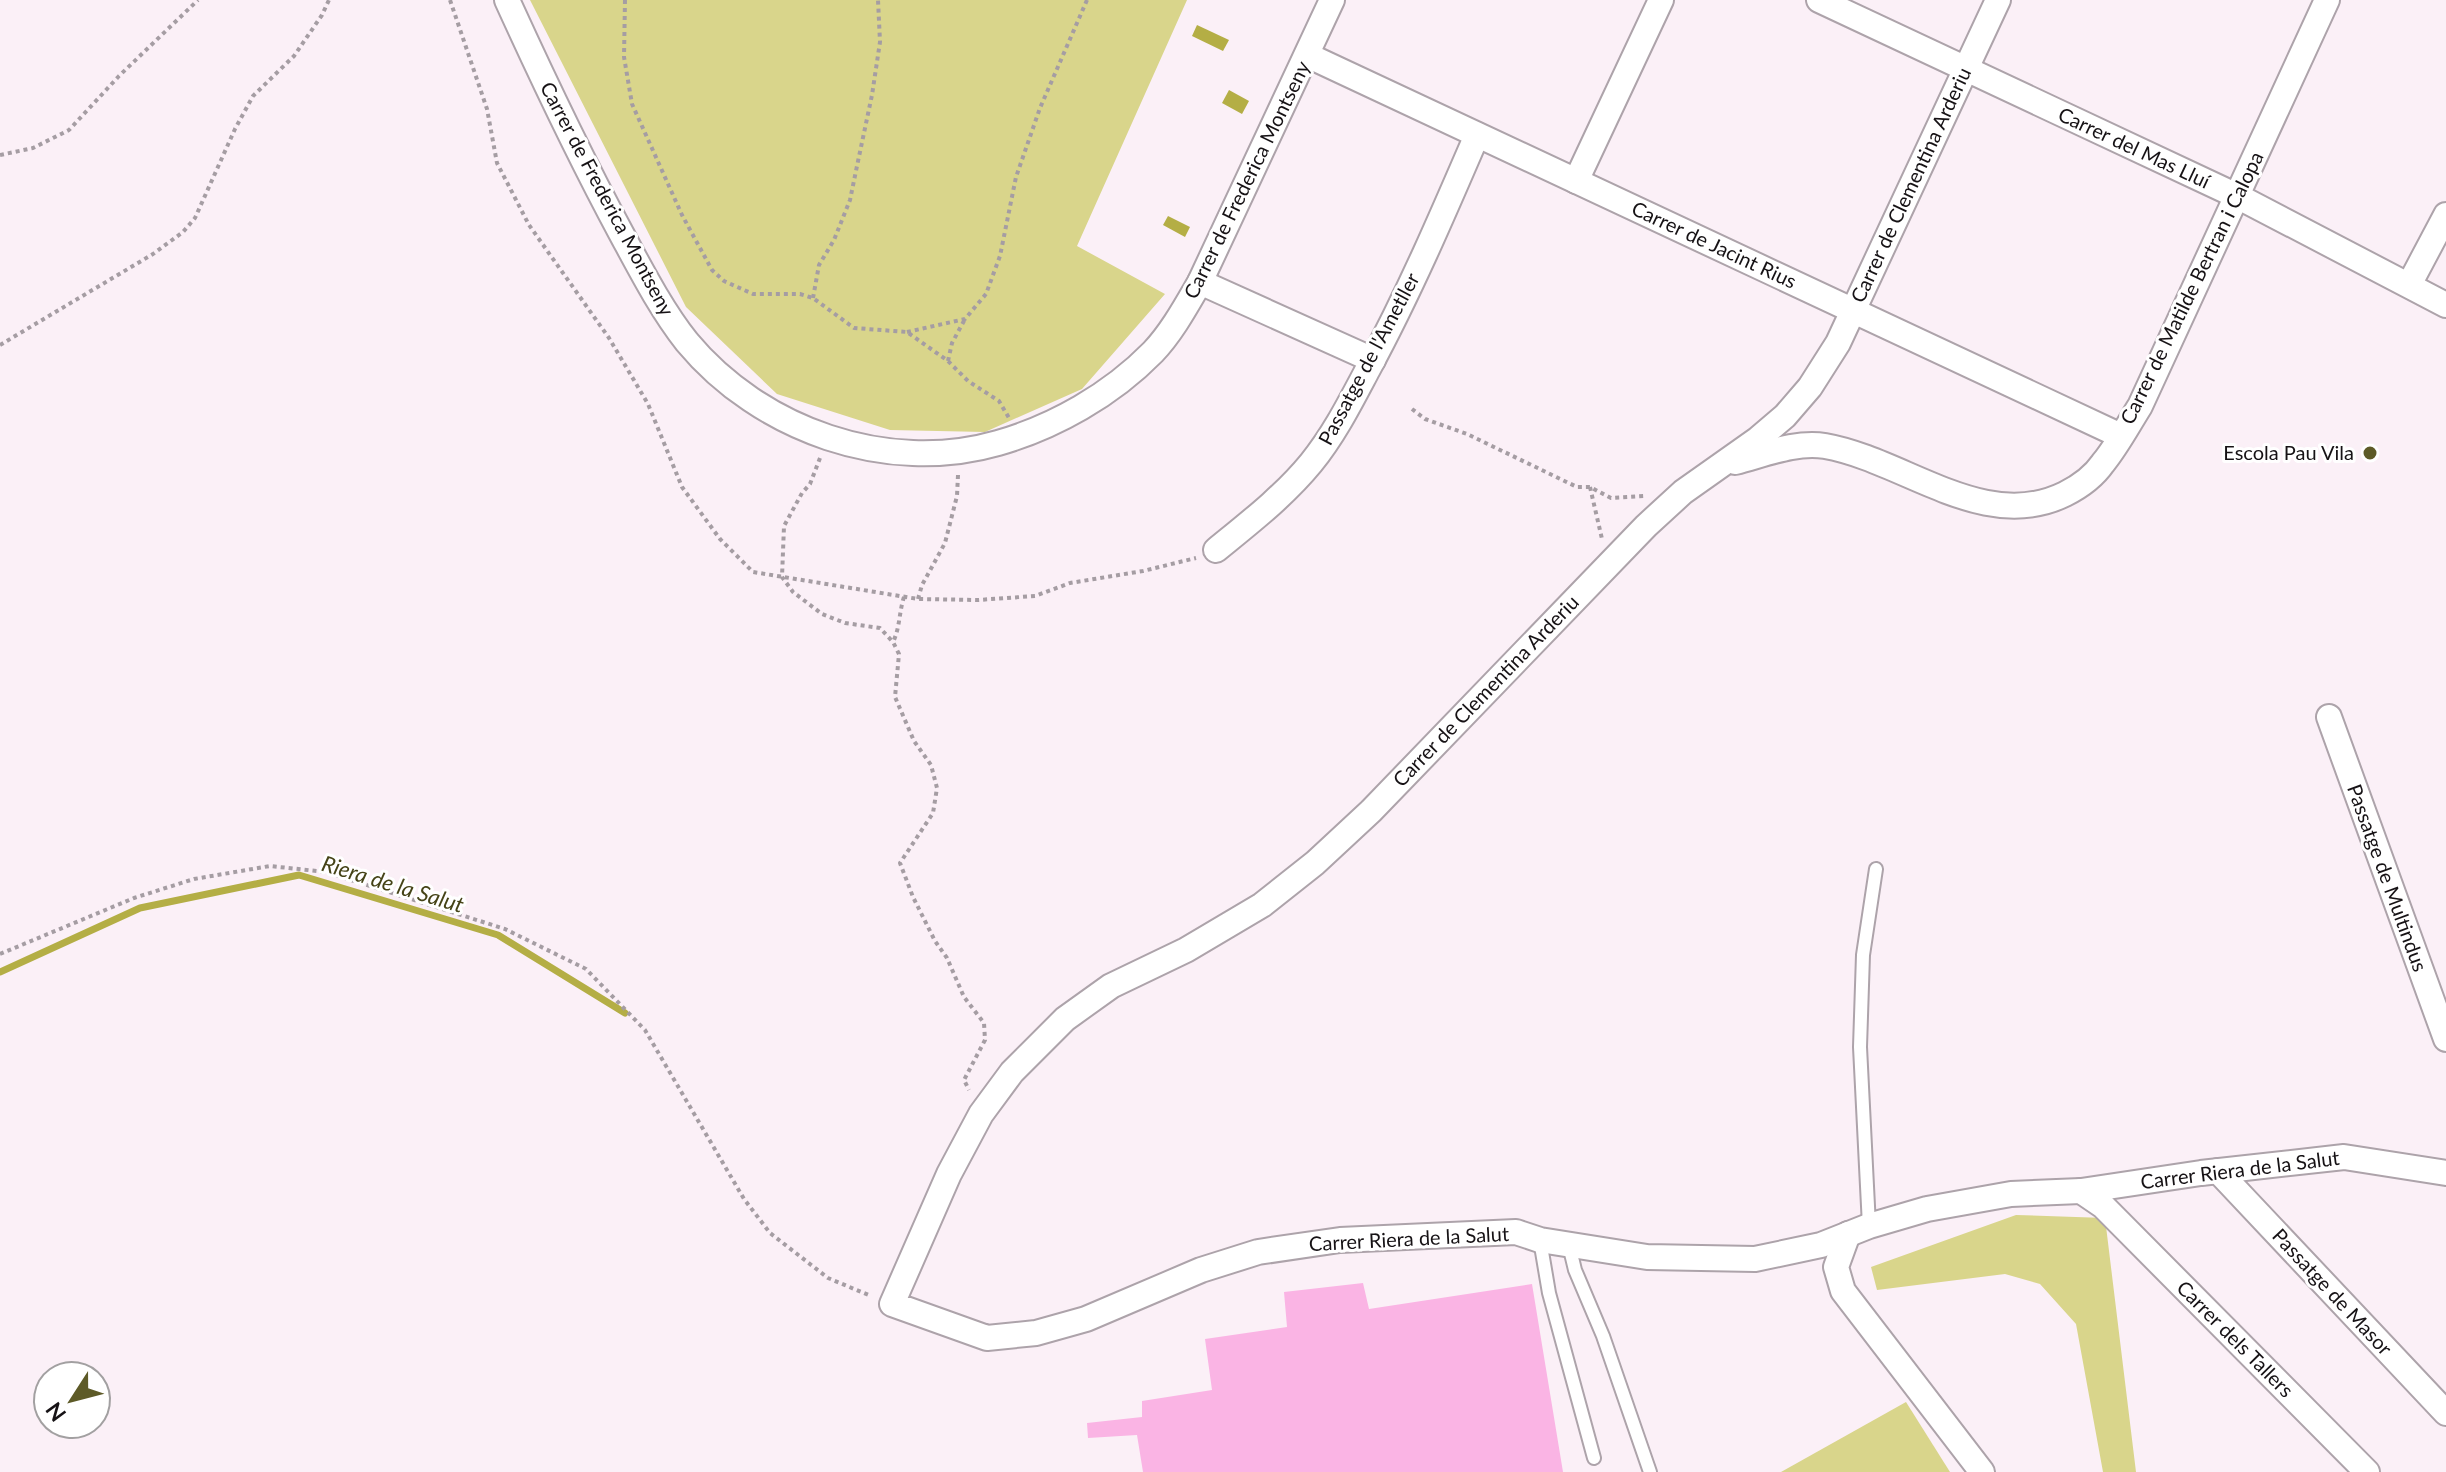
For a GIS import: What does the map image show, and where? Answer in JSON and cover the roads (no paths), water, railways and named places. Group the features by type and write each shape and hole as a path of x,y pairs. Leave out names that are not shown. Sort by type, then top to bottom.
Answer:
{"street":[{"name":"Carrer de Frederica Montseny","path":"507,0 594,183 646,279 704,361 771,413 830,438 886,451 932,454 964,452 1013,439 1044,426 1105,391 1152,352 1182,313 1200,282 1332,0"},
{"path":"1576,181 1661,0"},
{"name":"Carrer del Mas Lluí","path":"1819,0 2237,196 2446,305"},
{"name":"Carrer de Clementina Arderiu","path":"892,1304 949,1174 981,1114 1012,1072 1065,1019 1111,986 1186,950 1262,905 1315,863 1371,811 1617,555 1683,492 1785,416 1810,387 1838,343 1998,0"},
{"name":"Carrer de Matilde Bertran i Calopa","path":"1721,466 1787,449 1822,445 1872,458 1965,498 1993,505 2019,506 2050,501 2076,488 2102,465 2140,406 2327,0"},
{"name":"Carrer de Jacint Rius","path":"1307,55 2121,436"},
{"name":"Passatge de l'Ametller","path":"1216,550 1278,498 1312,462 1345,413 1431,242 1477,135"},
{"path":"2409,285 2446,215"},
{"path":"1200,282 1373,360"},
{"name":"Passatge de Multindus","path":"2329,717 2446,1039"},
{"name":"Carrer Riera de la Salut","path":"892,1304 987,1338 1012,1336 1036,1333 1086,1319 1201,1270 1258,1252 1340,1240 1516,1232 1540,1240 1647,1257 1755,1259 1821,1245 1927,1209 2011,1194 2081,1191 2344,1157 2446,1173"},
{"name":"Passatge de Masor","path":"2218,1171 2446,1413"},
{"name":"Carrer dels Tallers","path":"2081,1191 2103,1206 2367,1472"},
{"path":"1859,1230 1836,1267 1843,1291 1982,1472"}],"lane":[{"path":"1859,1230 1863,955 1876,869"},
{"path":"1540,1240 1549,1293 1594,1458"},
{"path":"1569,1245 1578,1278 1603,1336 1650,1472"}],"waterway":[{"name":"Riera de la Salut","path":"0,972 140,908 299,875 498,935 625,1013"}],"place":[{"name":"Escola Pau Vila","path":"2370,453"}]}
